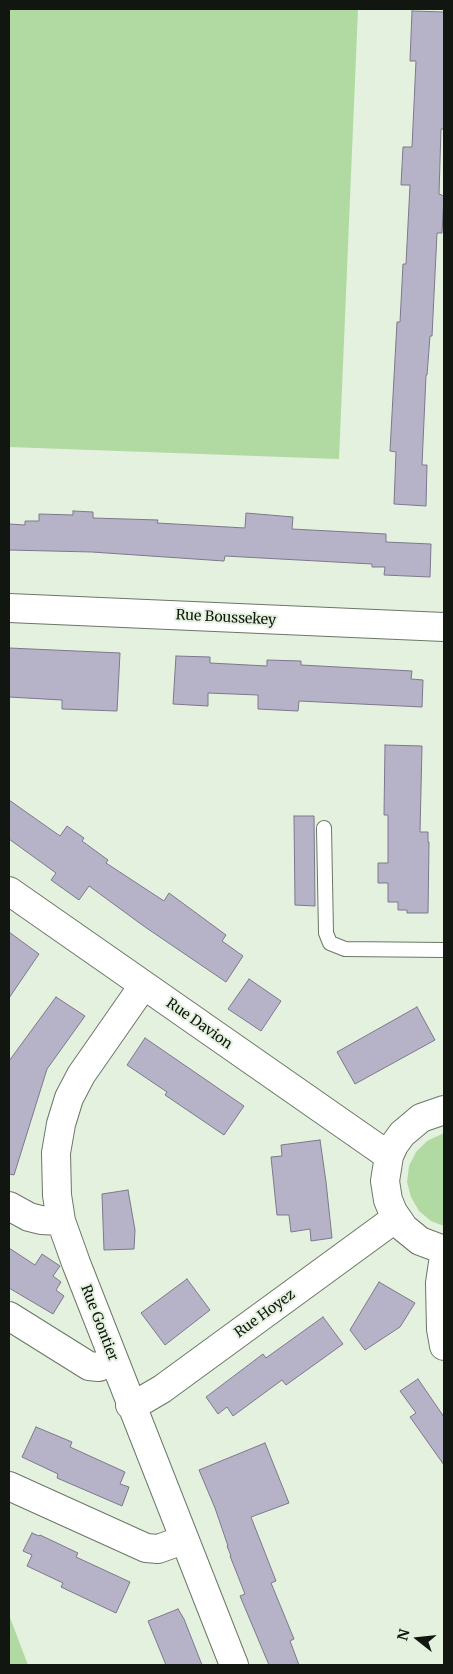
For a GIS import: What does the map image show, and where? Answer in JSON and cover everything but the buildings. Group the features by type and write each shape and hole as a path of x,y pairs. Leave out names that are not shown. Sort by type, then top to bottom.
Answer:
{"street":[{"name":"Rue Boussekey","path":"9,608 444,627"},
{"name":"Rue Davion","path":"9,891 389,1156"},
{"name":"Rue Gontier","path":"143,986 81,1075 64,1112 58,1139 57,1195 61,1220 130,1405 234,1665"},
{"path":"444,1110 427,1115 411,1125 398,1139 389,1156 385,1175 388,1200 396,1218 414,1238 444,1250"},
{"path":"9,1206 29,1217 41,1220 61,1220"},
{"name":"Rue Hoyez","path":"130,1405 162,1389 396,1218"},
{"path":"444,1256 440,1284 441,1328 444,1346"},
{"path":"9,1316 89,1366 99,1367 114,1361"},
{"path":"9,1486 146,1548 158,1549 183,1540"}],"lane":[{"path":"324,828 325,929 330,943 345,949 444,950"}],"green space":[{"path":"9,9 358,9 339,459 9,447"},
{"path":"444,1133 444,1226 431,1221 419,1211 411,1197 407,1182 409,1166 416,1152 427,1141"},
{"path":"9,1615 28,1665 9,1665"}]}
